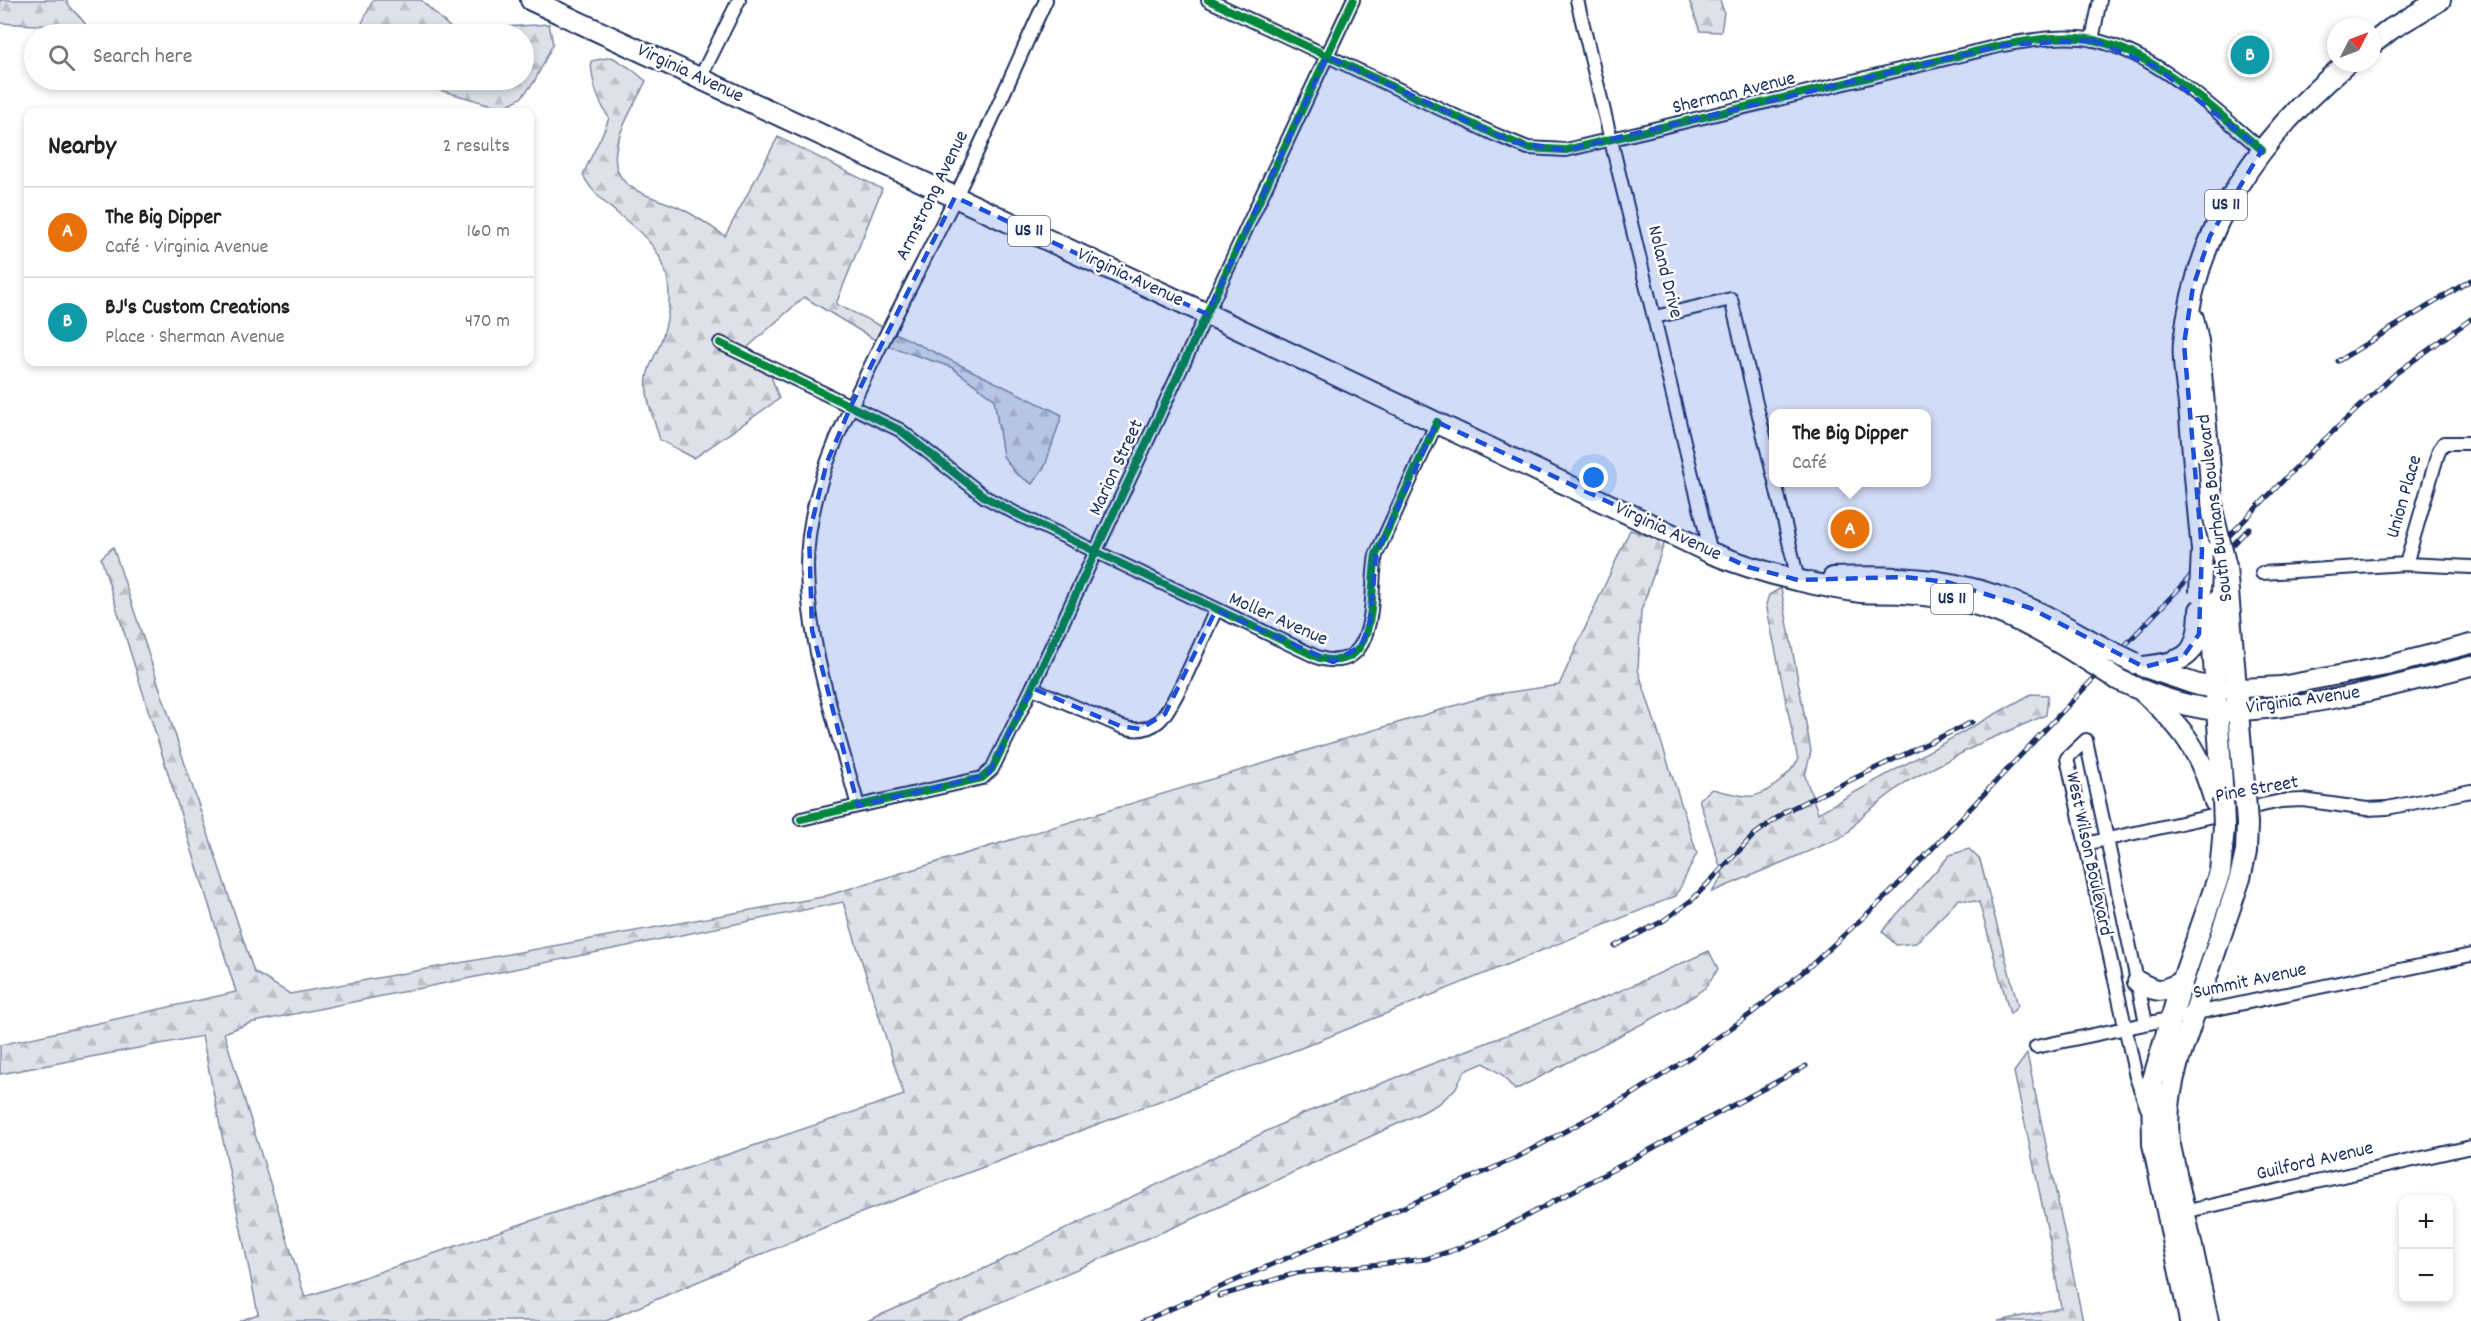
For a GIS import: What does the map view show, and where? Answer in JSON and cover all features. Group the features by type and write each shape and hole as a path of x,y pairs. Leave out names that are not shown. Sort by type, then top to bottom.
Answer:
{"main road":[{"name":"Virginia Avenue","path":"531,0 1207,314 1711,553 1756,570 1862,592 1900,592 1941,597 1986,607 2021,622 2119,680 2142,691 2175,702 2217,710 2276,709 2319,702 2471,666"},
{"path":"2381,37 2440,0"},
{"name":"South Burhans Boulevard","path":"2238,711 2226,689 2204,589 2198,341 2191,306 2193,286 2210,236 2235,188 2262,150 2298,108 2338,72"},
{"name":"South Burhans Boulevard","path":"2201,458 2226,567 2226,689"},
{"name":"Virginia Avenue","path":"1798,580 1904,577 1947,582 1992,594 2030,608 2140,665 2198,685 2226,689 2281,686 2386,666 2471,644"},
{"path":"2140,665 2167,664 2192,650 2199,634 2204,589"},
{"path":"2219,801 2217,710 2226,689"},
{"path":"2142,691 2164,711 2197,753 2219,801"},
{"name":"West Wilson Boulevard","path":"2190,1321 2175,1214 2167,1118 2170,1087 2240,878 2246,852 2247,824 2238,711"},
{"name":"West Wilson Boulevard","path":"2208,1321 2152,1144 2151,1117 2152,1083 2170,1018 2220,872 2223,850 2219,801"},
{"path":"2138,982 2152,990 2163,991 2182,982"}],"street":[{"path":"700,78 739,0"},
{"name":"Armstrong Avenue","path":"858,806 812,630 807,566 809,534 817,496 827,462 851,406 955,197 1046,0"},
{"name":"Sherman Avenue","path":"1208,0 1528,148 1566,150 2003,45 2039,39 2092,40 2118,47 2156,67 2180,84 2262,150"},
{"name":"Marion Street","path":"801,819 988,775 1032,688 1353,0"},
{"name":"Noland Drive","path":"1577,0 1711,553"},
{"path":"2092,40 2100,0"},
{"path":"1655,316 1731,299 1769,461"},
{"name":"Moller Avenue","path":"720,343 900,430 985,497 1095,553 1319,658 1333,662 1353,653 1366,637 1370,623 1372,574 1382,538 1437,422"},
{"name":"Union Place","path":"2406,564 2439,450 2444,443 2471,443"},
{"path":"1775,487 1798,580"},
{"path":"2262,573 2406,564 2471,567"},
{"path":"1032,688 1129,729 1149,727 1159,721 1171,705 1216,610"},
{"name":"West Wilson Boulevard","path":"2146,1023 2086,740 2067,758 2136,1077 2151,1117"},
{"name":"Pine Street","path":"2085,844 2281,801 2303,800 2367,809 2387,808 2471,791"},
{"name":"Summit Avenue","path":"2036,1047 2471,955"},
{"name":"Guilford Avenue","path":"2175,1214 2471,1147"}],"highlighted area":[{"path":"2092,40 2156,67 2262,150 2210,236 2193,287 2184,344 2202,550 2199,634 2183,657 2144,667 2030,608 1947,582 1904,577 1798,580 1748,567 1437,422 1376,555 1370,623 1361,646 1333,662 1216,610 1165,714 1140,729 1120,726 1032,688 988,775 858,806 812,630 809,534 827,462 851,406 955,197 1207,314 1327,56 1513,142 1566,150 2003,45"}],"green space":[{"path":"0,0 66,0 85,24 24,24 0,23"},
{"path":"373,0 421,0 446,24 362,24"},
{"path":"1689,0 1720,0 1724,12 1721,32 1700,31"},
{"path":"549,24 553,44 534,82 534,25"},
{"path":"612,57 646,81 619,136 615,160 618,172 634,189 688,212 725,236 778,137 882,189 836,304 1062,415 1045,466 1032,484 1015,473 1003,456 994,399 951,367 882,344 804,297 748,347 770,373 779,399 694,458 660,440 648,401 646,386 649,369 660,344 668,315 667,276 657,253 648,241 601,199 583,175 609,118 596,91 591,61"},
{"path":"439,90 528,90 521,98 502,108"},
{"path":"1630,530 1665,541 1641,611 1638,670 1697,853 1676,896 1301,1048 842,1220 606,1321 239,1321 258,1314 202,1036 0,1074 0,1045 236,992 101,558 113,547 254,972 290,994 822,897 1490,695 1559,685","holes":["843,902 904,1095 305,1297 224,1033 250,1023"]},
{"path":"1781,588 1811,751 1805,776 1818,813 2031,694 2048,695 2046,715 1983,742 1906,782 1863,815 1845,836 1712,892 1723,876 1699,799 1712,789 1746,796 1761,794 1779,782 1798,760 1766,604 1769,595"},
{"path":"1969,849 1980,860 2018,1006 2010,1014 1979,902 1959,899 1916,943 1896,945 1882,931 1950,855"},
{"path":"1709,951 1718,969 1706,987 1688,1000 1515,1090 1501,1074 1484,1063 1465,1071 1455,1089 1440,1103 1423,1112 1197,1217 957,1321 867,1321 971,1275 1302,1114 1613,994"},
{"path":"2027,1054 2083,1321 1998,1321 2061,1308 2050,1242 2014,1072"}],"railway":[{"path":"2338,361 2471,280"},
{"path":"1143,1321 1516,1158 1633,1094 1752,1013 1809,967 1891,892 2311,452 2395,374 2471,319"},
{"path":"2214,565 2249,528"},
{"path":"1615,946 1663,921 1693,899 1754,835 1786,811 1972,722"},
{"path":"1219,1296 1297,1273 1426,1259 1451,1251 1493,1234 1806,1066"}],"cycle path":[{"path":"1208,0 1528,148 1566,150 2003,45 2048,38 2083,38 2118,47 2163,70 2262,150"},
{"path":"801,819 982,778 992,769 1353,0"},
{"path":"720,343 900,430 985,497 1017,514 1319,658 1339,660 1353,654 1362,642 1371,608 1376,555 1437,422"}],"place":[{"name":"BJ's Custom Creations","path":"2250,55"},
{"name":"The Big Dipper","path":"1850,529"}]}
